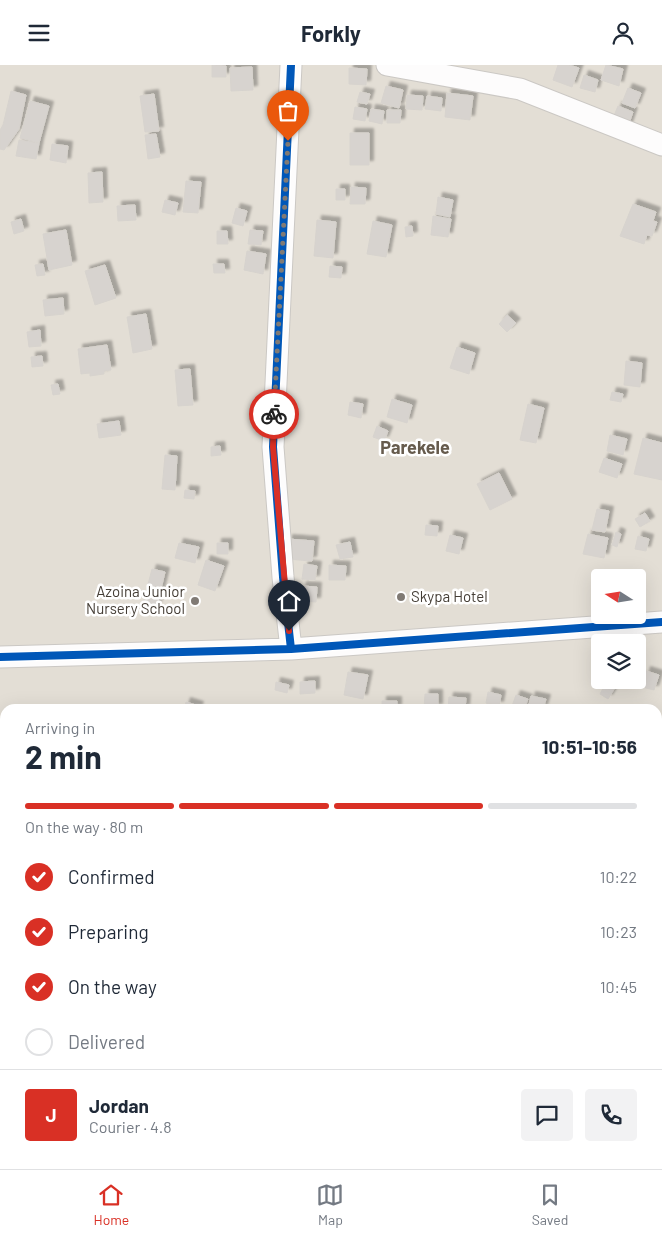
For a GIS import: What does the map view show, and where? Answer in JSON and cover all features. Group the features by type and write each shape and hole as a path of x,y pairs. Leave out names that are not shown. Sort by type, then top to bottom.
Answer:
{"street":[{"path":"291,65 273,447 283,577 291,649"},
{"path":"387,65 520,89 662,145"},
{"path":"0,657 291,649 662,622"}],"shaded area":[{"path":"0,65 662,65 662,704 0,704"}],"building":[{"path":"212,65 226,66 226,77 212,77"},
{"path":"558,65 569,65 579,68 572,87 553,80"},
{"path":"606,65 623,69 619,86 601,80"},
{"path":"252,67 253,90 231,91 230,68"},
{"path":"349,68 367,69 366,85 349,84"},
{"path":"584,75 598,80 595,92 580,88"},
{"path":"386,86 403,90 399,108 381,103"},
{"path":"628,88 641,93 635,108 622,103"},
{"path":"11,91 26,95 19,129 4,150 0,149 0,130 3,125"},
{"path":"360,92 370,94 367,104 357,102"},
{"path":"447,93 473,96 470,120 445,117"},
{"path":"154,94 159,131 145,132 140,96"},
{"path":"407,95 423,96 422,110 406,109"},
{"path":"427,96 442,98 441,111 425,109"},
{"path":"30,101 49,106 39,143 20,138"},
{"path":"618,106 633,112 627,129 611,123"},
{"path":"355,107 367,109 365,121 353,119"},
{"path":"371,109 384,111 382,124 369,121"},
{"path":"387,110 401,110 400,123 387,123"},
{"path":"350,133 369,133 369,165 350,165"},
{"path":"156,134 160,157 148,159 145,135"},
{"path":"19,140 39,143 36,159 16,156"},
{"path":"52,144 68,146 66,163 50,160"},
{"path":"102,172 103,202 89,203 88,173"},
{"path":"186,181 201,182 198,213 183,212"},
{"path":"351,187 366,188 365,204 350,204"},
{"path":"336,189 345,189 345,200 336,200"},
{"path":"438,197 453,200 450,217 436,214"},
{"path":"165,200 178,203 175,215 162,212"},
{"path":"633,204 656,212 653,221 657,222 652,236 647,235 644,244 620,236"},
{"path":"135,205 136,220 118,221 117,206"},
{"path":"236,208 247,211 243,226 232,223"},
{"path":"433,216 451,219 448,237 431,235"},
{"path":"21,219 24,231 14,234 11,222"},
{"path":"317,220 336,222 333,258 314,256"},
{"path":"373,221 392,225 386,257 367,254"},
{"path":"412,226 413,236 406,237 405,227"},
{"path":"66,230 72,265 49,270 43,234"},
{"path":"250,230 263,231 261,245 248,244"},
{"path":"217,231 227,231 228,244 217,244"},
{"path":"247,251 266,254 263,274 244,270"},
{"path":"43,264 45,275 37,276 35,265"},
{"path":"213,264 224,264 225,273 214,273"},
{"path":"105,265 116,298 95,305 85,271"},
{"path":"330,266 342,267 341,278 329,277"},
{"path":"63,298 64,314 45,316 43,300"},
{"path":"146,314 152,349 133,353 127,317"},
{"path":"507,315 516,323 507,332 499,324"},
{"path":"40,330 41,346 29,347 27,332"},
{"path":"107,345 111,370 104,371 104,374 90,376 90,373 81,374 78,349"},
{"path":"457,347 475,353 469,374 450,368"},
{"path":"42,356 43,366 32,367 31,357"},
{"path":"626,361 642,363 640,387 624,385"},
{"path":"190,369 193,405 178,406 175,370"},
{"path":"58,384 60,394 53,395 51,385"},
{"path":"612,392 623,394 621,402 610,400"},
{"path":"392,399 412,405 407,423 387,417"},
{"path":"350,402 363,404 361,418 348,415"},
{"path":"528,404 544,408 536,443 520,440"},
{"path":"119,421 121,435 99,438 97,424"},
{"path":"377,426 388,431 384,441 373,437"},
{"path":"610,435 627,439 623,455 607,451"},
{"path":"643,438 662,443 662,480 634,474"},
{"path":"220,446 221,455 211,456 211,447"},
{"path":"165,455 177,456 175,490 162,489"},
{"path":"604,458 622,464 617,478 599,472"},
{"path":"499,473 512,499 490,510 477,484"},
{"path":"185,490 195,491 194,499 184,498"},
{"path":"597,509 609,511 605,532 592,530"},
{"path":"645,513 650,521 640,527 635,519"},
{"path":"426,525 438,526 437,536 425,535"},
{"path":"616,532 621,534 617,547 612,545"},
{"path":"588,534 608,538 604,558 583,554"},
{"path":"450,535 463,538 459,554 446,551"},
{"path":"638,536 649,539 646,551 635,549"},
{"path":"288,539 314,541 312,561 286,559"},
{"path":"350,542 353,557 340,559 336,545"},
{"path":"179,543 199,547 195,563 175,558"},
{"path":"217,543 228,543 228,554 217,554"},
{"path":"206,560 224,566 215,591 198,585"},
{"path":"304,564 317,566 315,580 302,579"},
{"path":"329,565 346,566 345,580 329,580"},
{"path":"152,569 165,572 157,606 143,603"},
{"path":"302,586 317,587 316,602 300,601"},
{"path":"646,671 659,675 654,690 646,688"},
{"path":"348,672 368,675 363,699 344,695"},
{"path":"315,681 315,693 300,694 300,682"},
{"path":"276,682 289,685 287,693 275,690"},
{"path":"603,689 614,689 608,699 600,694"},
{"path":"488,692 501,695 499,704 486,703"},
{"path":"425,694 438,694 438,704 424,704"},
{"path":"516,695 528,699 526,704 513,704"},
{"path":"531,696 546,699 544,704 529,704"},
{"path":"449,697 466,698 465,704 448,704"},
{"path":"382,701 397,701 397,704 382,704"}],"cycle path":[{"path":"291,65 273,447 283,577 291,649"},
{"path":"0,657 291,649 662,622"}],"way so far":[{"path":"274,414 288,141"}],"place":[{"name":"Skypa Hotel","path":"401,597"},
{"name":"Azoina Junior Nursery School","path":"195,601"}],"district":[{"name":"Parekele","path":"415,448"}],"route":[{"path":"274,414 273,447 289,631"}]}
